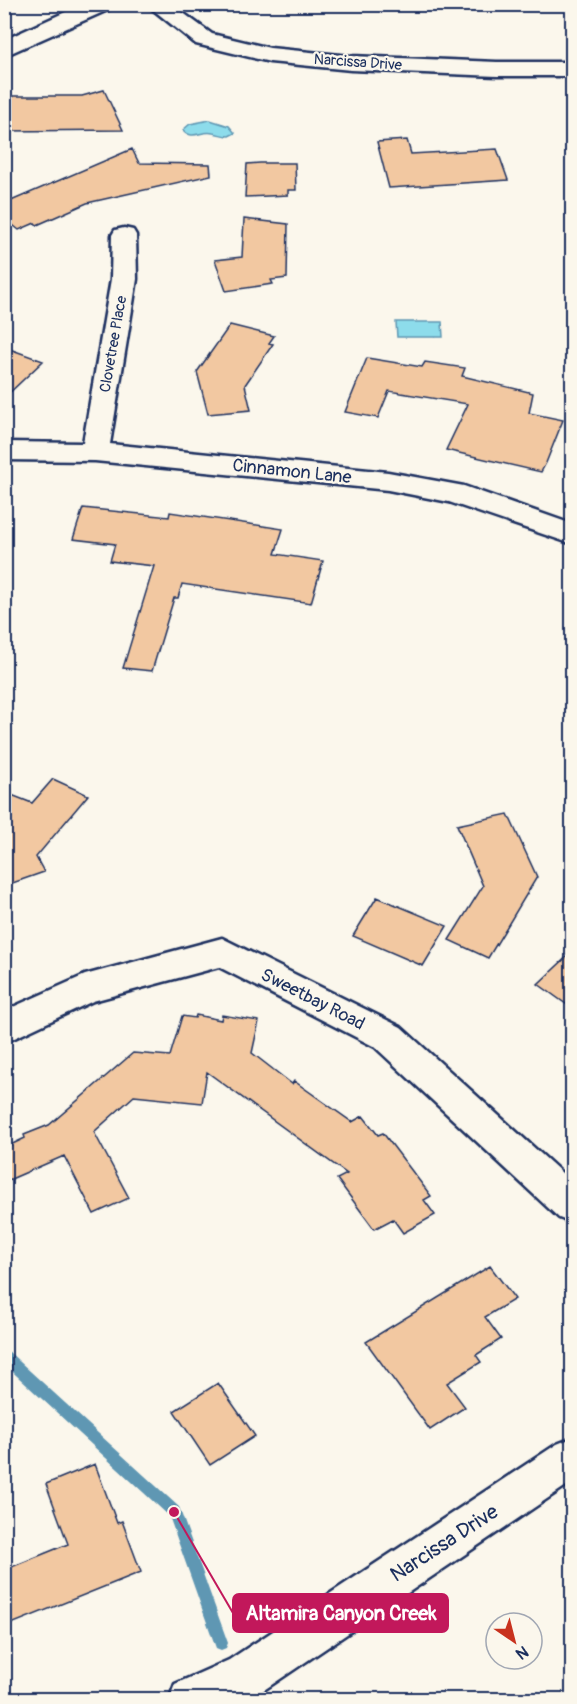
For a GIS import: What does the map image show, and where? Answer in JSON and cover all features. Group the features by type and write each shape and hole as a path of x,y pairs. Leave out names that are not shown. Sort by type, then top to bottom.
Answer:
{"street":[{"path":"4,49 102,4"},
{"name":"Narcissa Drive","path":"156,4 204,39 270,55 351,63 497,69 573,69"},
{"name":"Clovetree Place","path":"95,452 124,279 124,235"},
{"name":"Cinnamon Lane","path":"4,451 95,452 388,481 454,493 573,534"},
{"name":"Sweetbay Road","path":"4,1028 85,989 222,952 388,1036 573,1206"},
{"name":"Narcissa Drive","path":"191,1700 245,1676 573,1458"}],"water":[{"path":"210,120 229,126 235,133 229,136 209,132 190,135 183,130 190,124"},
{"path":"396,322 442,322 443,337 397,337"}],"building":[{"path":"104,90 123,130 4,131 4,96 82,96"},
{"path":"407,140 411,154 497,149 508,180 389,188 377,142"},
{"path":"132,149 139,163 210,164 211,175 87,203 37,225 35,223 19,230 4,218 4,204"},
{"path":"295,163 296,190 288,190 288,195 245,197 247,164"},
{"path":"244,219 288,224 287,278 271,280 273,284 226,291 215,260 242,257"},
{"path":"230,325 274,336 269,343 273,344 245,385 251,410 208,414 197,372"},
{"path":"4,347 43,361 4,398"},
{"path":"367,358 422,367 425,362 465,368 462,376 533,393 529,413 563,420 541,472 446,450 468,404 389,391 378,418 345,412"},
{"path":"83,508 169,517 170,512 283,529 275,554 323,561 311,603 182,584 178,598 174,598 152,671 123,668 154,566 110,561 115,544 73,539"},
{"path":"53,779 88,795 36,857 44,872 4,886 4,792 32,803"},
{"path":"508,814 537,877 488,958 449,940 483,886 457,825"},
{"path":"377,897 447,926 423,966 353,936"},
{"path":"573,951 573,1009 538,984"},
{"path":"196,1015 221,1020 222,1015 259,1021 252,1053 292,1084 294,1081 352,1122 363,1116 378,1135 383,1133 431,1196 424,1200 435,1215 403,1233 393,1219 374,1229 337,1179 347,1174 207,1072 202,1103 134,1096 94,1132 129,1198 94,1214 64,1156 4,1182 4,1148 25,1138 24,1135 49,1125 133,1053 170,1056 182,1016 195,1018"},
{"path":"490,1266 515,1299 485,1317 501,1339 476,1355 481,1362 447,1383 465,1407 430,1430 366,1342"},
{"path":"218,1383 255,1436 210,1465 174,1411"},
{"path":"95,1464 117,1523 122,1521 141,1572 4,1627 4,1570 68,1544 46,1484"}],"waterway":[{"path":"4,1355 174,1512 221,1643"}],"place":[{"name":"Altamira Canyon Creek","path":"174,1512"}]}
